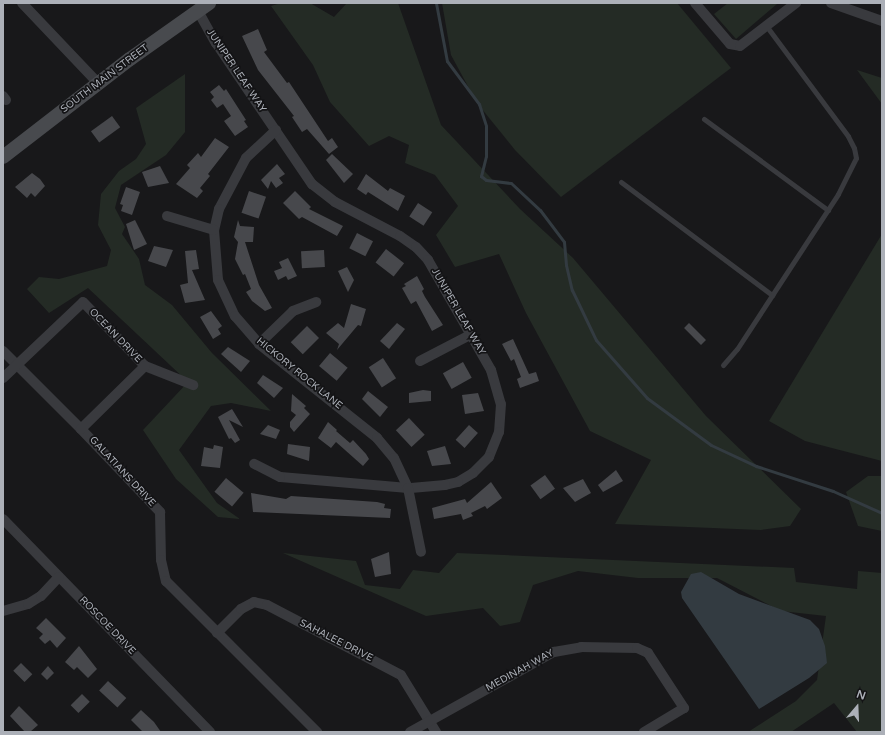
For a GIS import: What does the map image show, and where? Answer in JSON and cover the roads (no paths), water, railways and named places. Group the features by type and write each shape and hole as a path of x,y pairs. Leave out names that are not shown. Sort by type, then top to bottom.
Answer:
{"main road":[{"name":"SOUTH MAIN STREET","path":"3,157 98,83 204,7"}],"street":[{"path":"695,3 734,46 745,45 796,3"},
{"path":"831,3 882,21"},
{"path":"28,5 98,83"},
{"name":"JUNIPER LEAF WAY","path":"204,7 216,43 312,184 335,202 385,226 416,247 437,273 497,385 501,422 495,446 483,464 458,482 430,488 408,488 280,477 254,464"},
{"name":"HICKORY ROCK LANE","path":"276,130 246,158 227,191 214,230 218,280 227,303 260,344 377,438 394,458 408,488 421,552"},
{"path":"167,216 214,230"},
{"name":"OCEAN DRIVE","path":"3,378 83,302 145,366 81,428"},
{"path":"260,344 293,311 316,302"},
{"path":"420,361 470,335"},
{"name":"GALATIANS DRIVE","path":"3,351 81,428 160,512 161,560 166,581 216,634 317,732"},
{"path":"145,366 193,385"},
{"name":"ROSCOE DRIVE","path":"3,519 210,732"},
{"path":"3,611 28,604 59,577"},
{"name":"SAHALEE DRIVE","path":"216,634 241,609 254,602 267,605 401,676 436,732"},
{"name":"MEDINAH WAY","path":"410,732 554,652 581,647 637,648 648,653 684,708 644,732"}],"lane":[{"path":"723,365 737,349 828,210 853,168 856,158 854,148 767,27"},
{"path":"704,119 828,210"},
{"path":"621,182 772,295"}],"waterway":[{"path":"436,3 447,61 479,104 486,126 486,156 481,176 486,180 511,183 540,210 564,242 566,265 572,290 596,340 647,398 711,445 756,466 833,491 882,513"}]}
